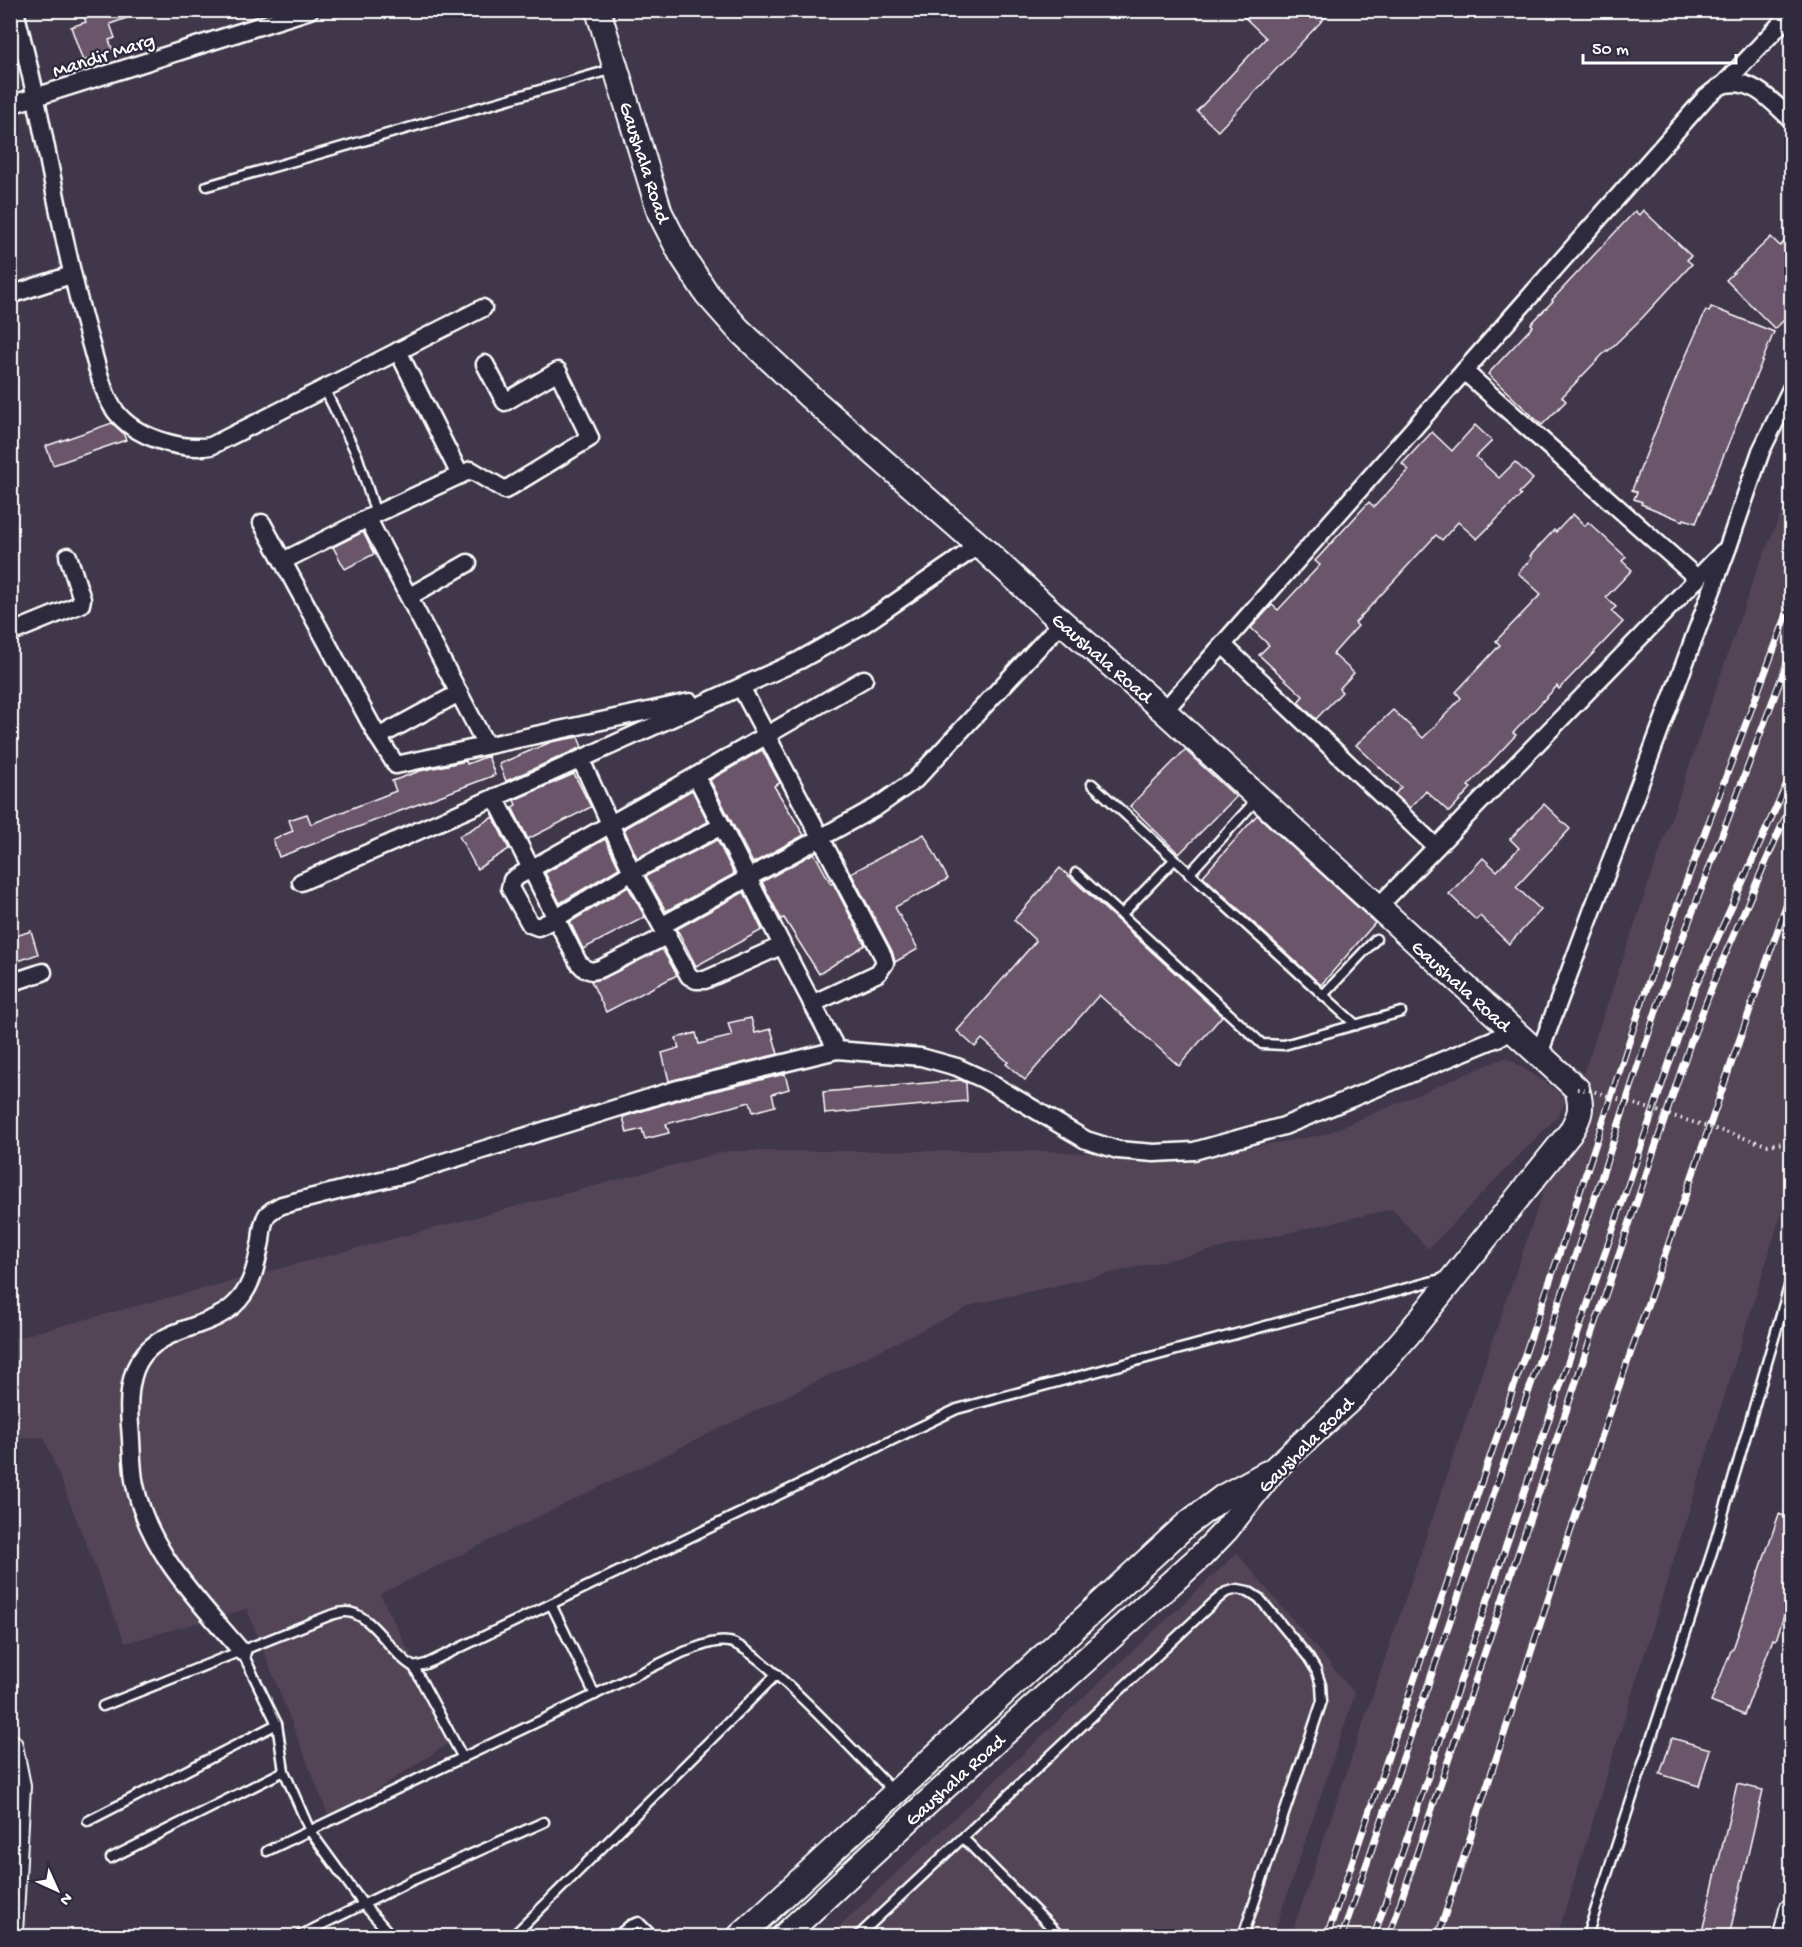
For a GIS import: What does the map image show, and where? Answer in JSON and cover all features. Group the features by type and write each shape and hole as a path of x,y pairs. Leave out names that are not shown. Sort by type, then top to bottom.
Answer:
{"street":[{"name":"Mandir Marg","path":"10,105 310,10"},
{"name":"Gaushala Road","path":"598,10 660,213 681,254 707,294 738,329 810,397 980,545 1062,622 1164,711 1514,1031 1577,1089 1581,1103 1579,1117 1570,1133 1459,1274 1353,1397 1274,1469 1226,1530 1202,1555 925,1805 784,1936"},
{"path":"14,12 36,97 71,275 95,359 111,405 117,414 133,427 153,438 185,447 211,446 483,308"},
{"path":"1164,711 1706,97 1724,84 1791,12"},
{"path":"1724,84 1746,84 1760,91 1791,120"},
{"path":"10,296 71,275"},
{"path":"398,351 460,475"},
{"path":"283,561 471,470 505,490 590,438 558,371 505,402 485,364"},
{"path":"1464,371 1698,579"},
{"path":"1539,1054 1728,547 1761,451 1791,387"},
{"path":"372,517 486,745"},
{"path":"262,523 378,737 396,765 720,695"},
{"path":"301,882 581,760 800,660 864,624 980,545"},
{"path":"1377,908 1728,547"},
{"path":"10,633 81,604 82,598 68,556"},
{"path":"410,596 468,563"},
{"path":"495,797 578,962 585,969 592,971 600,969 878,806 915,780 1062,622"},
{"path":"1223,645 1436,847"},
{"path":"722,826 632,872 538,927 530,924 510,888 512,880 531,868 864,679"},
{"path":"741,687 885,963 878,973 812,1004"},
{"path":"378,737 459,693"},
{"path":"581,760 632,872 689,976 696,980 705,980 782,946"},
{"path":"696,776 837,1050"},
{"path":"10,983 43,972"},
{"path":"242,1652 176,1575 152,1534 135,1485 129,1411 130,1388 139,1360 159,1339 216,1317 239,1300 256,1268 262,1226 271,1210 282,1205 405,1174 678,1089 837,1050 921,1057 957,1067 985,1080 1086,1140 1118,1150 1154,1153 1194,1151 1284,1126 1514,1031"},
{"path":"740,1936 1187,1524 1222,1497 1274,1469"},
{"path":"10,1746 18,1786 10,1933"},
{"path":"1786,1936 1791,1910"}],"lane":[{"path":"207,186 616,68"},
{"path":"324,388 357,455 372,517"},
{"path":"1092,784 1356,1025"},
{"path":"1189,874 1258,798"},
{"path":"1121,915 1174,860"},
{"path":"1076,873 1262,1044 1284,1045 1401,1012"},
{"path":"1323,995 1376,939"},
{"path":"414,1667 426,1664 957,1409 1459,1274"},
{"path":"1587,1936 1713,1549 1791,1276"},
{"path":"858,1936 1214,1602 1226,1592 1238,1589 1248,1591 1259,1598 1308,1657 1321,1685 1322,1701 1243,1936"},
{"path":"551,1604 595,1695"},
{"path":"103,1706 331,1615 346,1612 363,1616 404,1662 414,1667 463,1758"},
{"path":"267,1851 684,1652 705,1645 729,1641 747,1649 777,1674 895,1793"},
{"path":"242,1652 277,1724 284,1771 310,1831 363,1904 392,1936"},
{"path":"513,1936 777,1674"},
{"path":"88,1821 277,1724"},
{"path":"111,1858 284,1771"},
{"path":"299,1936 363,1904 543,1822"},
{"path":"963,1838 1060,1936"},
{"path":"617,1936 630,1925 639,1922 653,1936"}],"path":[{"path":"1577,1089 1589,1090 1767,1145 1791,1142"}],"shaded area":[{"path":"1791,490 1791,1182 1557,1936 1291,1936 1570,1112 1755,575"},
{"path":"1506,1057 1568,1097 1558,1116 1428,1249 1392,1209 975,1304 380,1594 454,1740 330,1820 247,1609 125,1643 44,1437 11,1439 11,1339 727,1151 1048,1151 1175,1159 1323,1135"},
{"path":"1237,1553 1355,1694 1273,1936 829,1936"}],"building":[{"path":"81,10 140,10 141,13 110,24 115,38 109,40 113,51 83,61 71,27 86,22"},
{"path":"1237,10 1332,10 1218,131 1197,111 1266,38"},
{"path":"1643,210 1691,256 1687,260 1692,264 1642,318 1607,350 1562,397 1566,401 1542,425 1488,374 1533,326 1531,324 1552,300 1635,211 1639,215"},
{"path":"1791,235 1791,313 1775,329 1726,280 1771,237 1780,246"},
{"path":"1711,307 1774,332 1696,523 1684,519 1683,521 1641,504 1642,502 1634,499 1637,492 1632,490 1678,374 1706,310 1709,312"},
{"path":"112,423 123,433 126,440 53,465 46,446"},
{"path":"1475,425 1492,441 1476,457 1499,478 1515,462 1533,479 1519,493 1521,495 1477,539 1458,522 1442,540 1436,535 1355,623 1358,626 1333,654 1354,673 1339,689 1342,692 1316,719 1298,702 1303,696 1259,655 1269,645 1251,628 1272,605 1278,610 1320,565 1315,561 1369,502 1374,507 1409,470 1402,464 1432,432 1452,451"},
{"path":"1573,514 1585,526 1588,522 1626,557 1622,561 1632,570 1606,597 1616,607 1611,611 1623,622 1559,689 1557,686 1513,733 1516,735 1468,786 1471,788 1449,812 1426,791 1410,808 1395,794 1401,787 1356,745 1393,710 1423,738 1437,724 1461,698 1456,692 1500,645 1496,641 1541,594 1518,573 1554,530 1556,532"},
{"path":"363,532 374,554 345,569 333,547"},
{"path":"578,737 582,747 506,781 499,764 551,742"},
{"path":"762,750 780,783 774,786 804,835 753,863 710,780"},
{"path":"1185,750 1236,797 1179,854 1130,806"},
{"path":"488,756 495,775 279,857 273,839 293,831 289,820 307,814 311,824 396,791 392,781 420,771 466,761 467,764"},
{"path":"574,774 591,807 528,839 512,807 516,805 514,800"},
{"path":"692,790 708,822 637,858 624,829"},
{"path":"1544,804 1570,829 1516,887 1541,910 1509,944 1480,916 1476,920 1449,894 1483,858 1497,871 1519,848 1510,839"},
{"path":"1257,815 1375,923 1321,985 1203,876"},
{"path":"493,817 509,849 477,869 459,836"},
{"path":"924,834 948,879 895,907 918,949 895,962 892,951 851,873"},
{"path":"605,839 619,868 560,903 545,873"},
{"path":"717,840 734,874 666,911 646,876"},
{"path":"814,853 831,884 833,883 865,945 819,974 784,918 781,919 762,882"},
{"path":"1060,868 1222,1016 1179,1066 1099,995 1025,1080 982,1039 975,1047 957,1031 1036,941 1014,920"},
{"path":"628,887 645,917 583,949 570,922"},
{"path":"744,892 762,930 696,966 677,929"},
{"path":"31,931 38,954 10,964 10,938"},
{"path":"662,949 677,975 606,1012 591,981 604,978"},
{"path":"751,1018 755,1033 771,1029 778,1054 669,1081 662,1053 679,1048 676,1038 696,1033 699,1044 732,1036 728,1023"},
{"path":"785,1074 789,1089 772,1094 775,1106 753,1112 750,1102 666,1124 669,1133 645,1139 642,1129 627,1133 623,1117 681,1099"},
{"path":"961,1080 966,1083 967,1101 825,1114 823,1092"},
{"path":"1779,1514 1791,1519 1791,1594 1776,1640 1773,1639 1744,1715 1711,1702 1733,1649"},
{"path":"1672,1738 1710,1749 1699,1786 1660,1774"},
{"path":"1737,1784 1763,1790 1729,1936 1701,1936"}],"railway":[{"path":"1327,1936 1571,1219 1648,984 1792,601"},
{"path":"1342,1936 1586,1224 1663,990 1792,650"},
{"path":"1374,1936 1694,990 1792,772"},
{"path":"1389,1936 1690,1044 1721,964 1792,802"},
{"path":"1438,1936 1601,1438 1792,889"}]}
